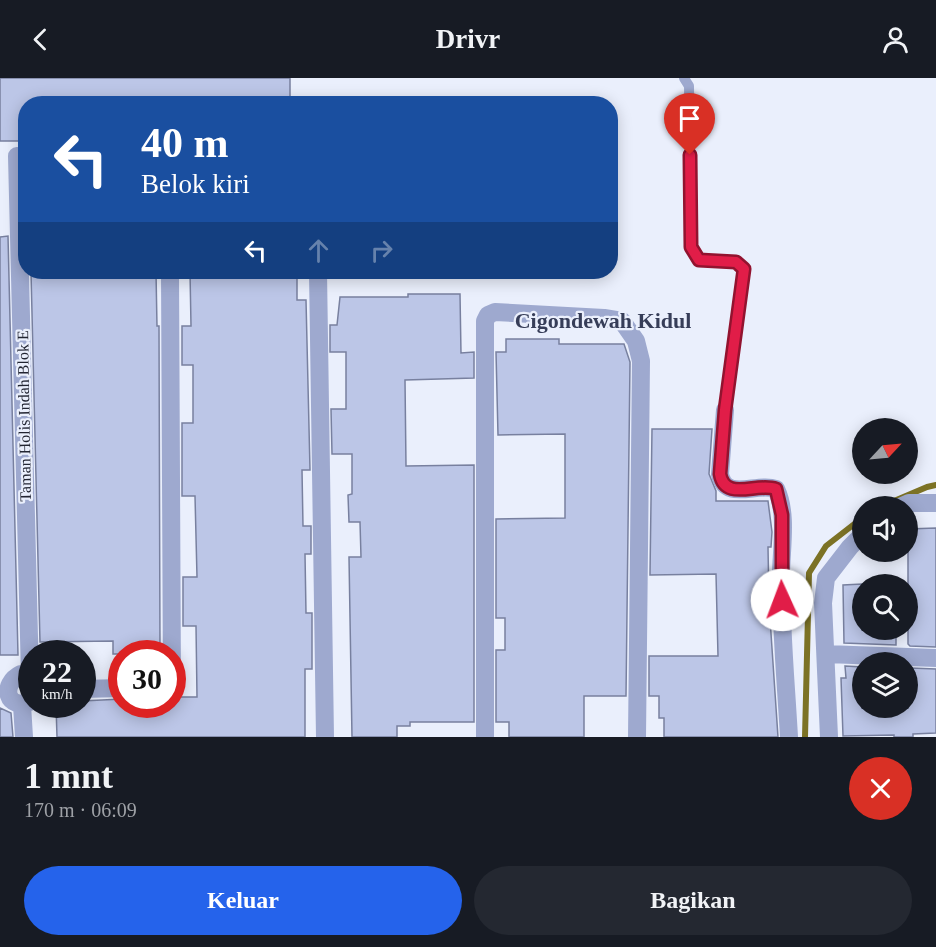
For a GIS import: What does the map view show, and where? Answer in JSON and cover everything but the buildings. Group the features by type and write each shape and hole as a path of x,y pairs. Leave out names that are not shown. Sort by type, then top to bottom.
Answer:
{"street":[{"name":"Taman Holis Indah Blok E","path":"14,156 18,279"},
{"name":"Taman Holis Indah Blok E","path":"18,279 30,640"},
{"path":"170,279 172,640"},
{"path":"318,279 325,737"},
{"path":"485,737 485,321 495,312 622,321 636,341 641,361 637,737"},
{"path":"725,410 721,483 725,488 733,490 770,487 776,489 780,497 781,578 789,737"},
{"path":"918,503 936,503"},
{"path":"830,737 823,603 826,578 852,545"},
{"path":"826,654 936,658"},
{"path":"18,675 3,686 13,703 18,703"},
{"path":"24,737 26,718"}],"lane":[{"path":"684,78 689,86 691,247 699,260 736,262 744,269 725,410"}],"waterway":[{"path":"906,496 936,485"},
{"path":"805,737 809,573 826,546 852,526"}],"district":[{"name":"Cigondewah Kidul","path":"603,320"}],"route":[{"path":"690,155 693,254 699,260 736,262 744,269 725,410 721,483 725,488 733,490 770,487 776,489 780,497 782,515 782,600"}]}
